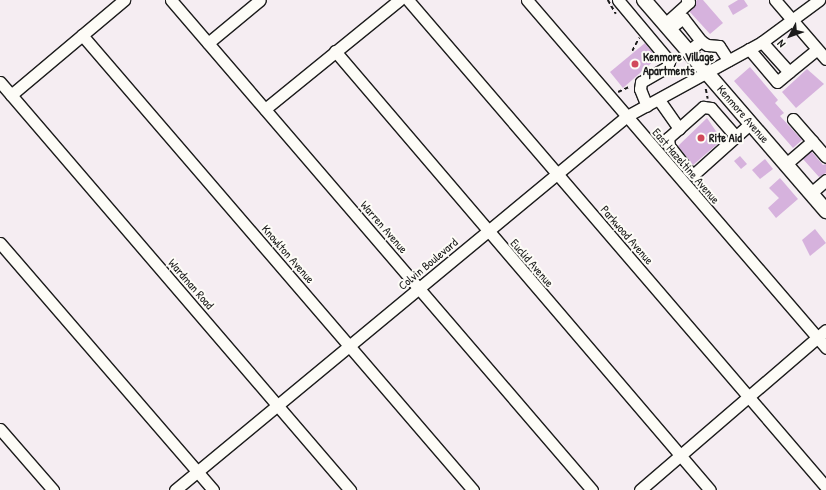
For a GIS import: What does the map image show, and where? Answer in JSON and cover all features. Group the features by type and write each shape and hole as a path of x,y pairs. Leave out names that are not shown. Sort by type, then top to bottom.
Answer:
{"main road":[{"name":"Kenmore Avenue","path":"644,0 688,52 707,80 751,123 826,211"}],"street":[{"path":"11,95 124,0"},
{"name":"Warren Avenue","path":"171,0 592,490"},
{"path":"208,43 260,0"},
{"path":"265,109 399,0"},
{"name":"Parkwood Avenue","path":"408,0 826,487"},
{"name":"East Hazeltine Avenue","path":"527,0 826,348"},
{"path":"667,27 689,2 687,0"},
{"path":"775,0 826,59"},
{"path":"613,2 669,61 668,67 641,82 640,89 647,106"},
{"name":"Colvin Boulevard","path":"175,490 627,116 659,100 707,80 728,60 762,42 794,22 812,2"},
{"path":"667,27 682,18 701,41 707,45 719,46 728,60"},
{"name":"Knowlton Avenue","path":"82,35 473,490"},
{"path":"688,52 701,41"},
{"path":"762,42 789,72"},
{"path":"748,49 777,82 817,49"},
{"name":"Euclid Avenue","path":"336,51 710,490"},
{"name":"Wardman Road","path":"0,82 350,490"},
{"path":"659,100 679,129"},
{"path":"736,136 709,107 703,107 668,138 669,146 693,175 751,123"},
{"path":"793,119 826,157"},
{"path":"786,164 812,141"},
{"path":"811,193 826,180"},
{"path":"0,243 213,490"},
{"path":"640,490 826,330"},
{"path":"0,429 53,490"}],"path":[{"path":"608,0 613,2"},
{"path":"632,51 642,33"},
{"path":"707,80 708,100"},
{"path":"614,94 637,84"}],"building":[{"path":"697,0 703,0 723,23 710,34 689,11"},
{"path":"738,0 744,0 748,6 733,15 728,6"},
{"name":"Kenmore Village Apartments","path":"645,43 657,58 623,88 610,72"},
{"path":"750,67 778,100 775,103 784,113 780,116 802,140 793,148 734,81"},
{"path":"807,69 824,84 796,108 782,92"},
{"path":"707,118 722,140 693,165 678,146"},
{"path":"811,151 823,165 826,164 826,173 819,177 803,159"},
{"path":"740,156 747,164 741,169 734,161"},
{"path":"765,159 773,169 760,179 752,170"},
{"path":"780,178 798,199 776,218 768,208 779,198 769,188"},
{"path":"815,229 826,243 810,256 802,240"}],"place":[{"name":"Kenmore Village Apartments","path":"635,64"},
{"name":"Rite Aid","path":"701,138"}]}
